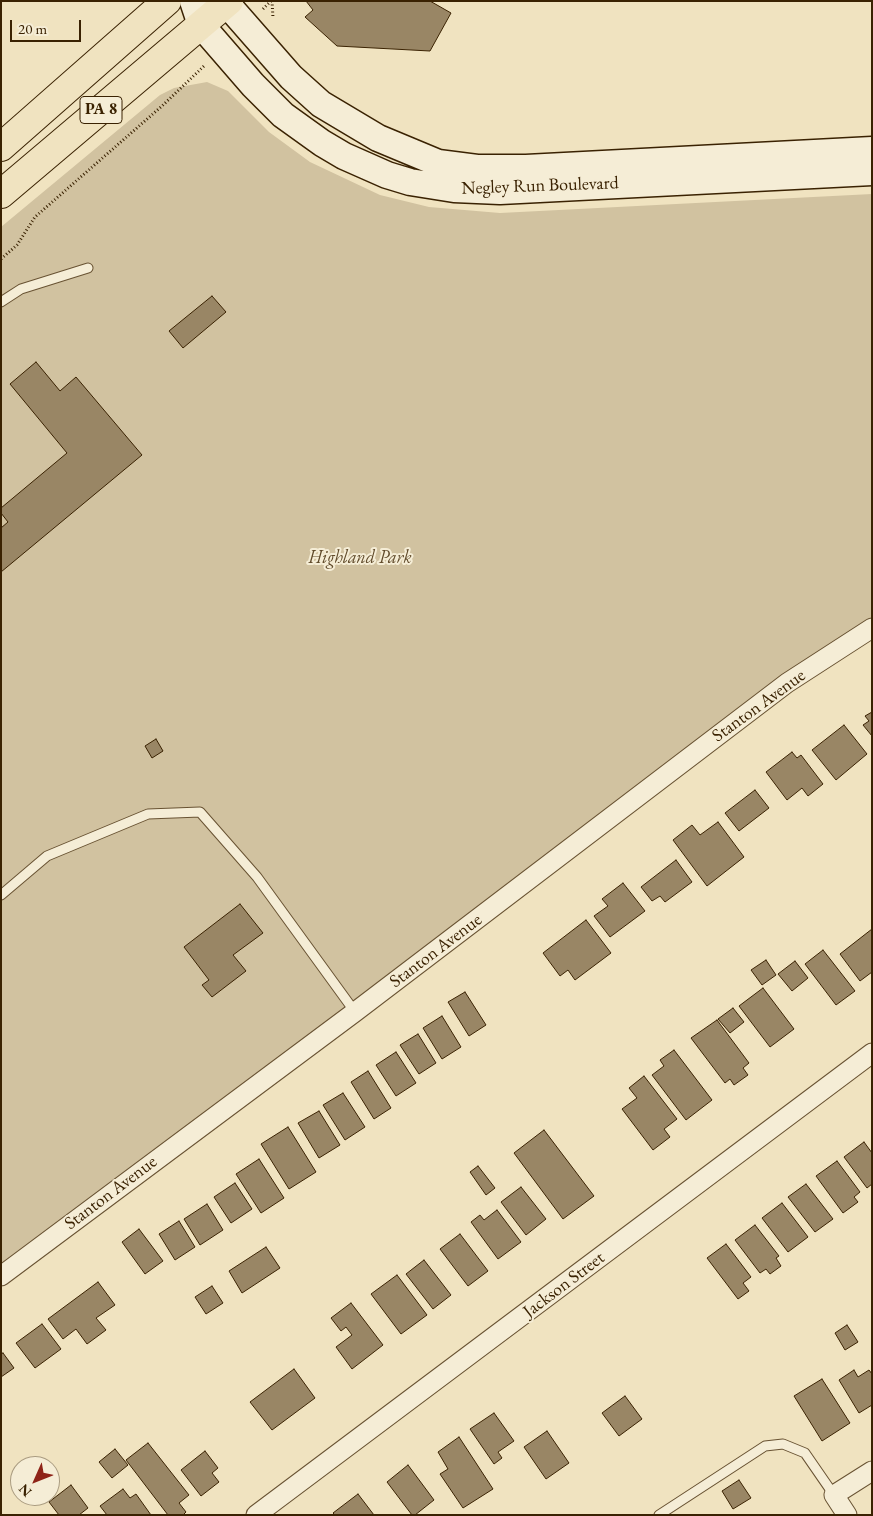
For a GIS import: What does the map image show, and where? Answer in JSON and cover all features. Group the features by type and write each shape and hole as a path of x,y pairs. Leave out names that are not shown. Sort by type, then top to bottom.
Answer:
{"highway":[{"name":"PA 8","path":"1,147 167,1"},
{"name":"PA 8","path":"1,194 197,13 226,2"}],"main road":[{"name":"Negley Run Boulevard","path":"226,2 291,77 327,108 378,138 438,163 477,168 526,168 872,150"},
{"name":"Negley Run Boulevard","path":"197,13 222,49 268,100 302,130 358,162 387,174 418,183 454,189 500,191 872,172"}],"street":[{"name":"Stanton Avenue","path":"1,1276 355,1012 787,683 872,628"},
{"name":"Jackson Street","path":"266,1512 872,1053"},
{"path":"848,1515 834,1495 872,1471"}],"lane":[{"path":"1,302 21,289 88,268"},
{"path":"1,895 47,856 148,814 200,812 257,877 355,1012"},
{"path":"659,1515 765,1446 783,1444 805,1454 834,1495"}],"path":[{"path":"272,1 273,25"},
{"path":"246,26 272,1"},
{"path":"1,259 17,245 34,217 162,106 222,49"}],"green space":[{"name":"Highland Park","path":"207,82 228,91 269,132 310,162 380,195 429,207 500,213 872,194 872,628 1,1276 1,227 160,95 174,88"}],"building":[{"path":"306,1 430,1 451,13 430,51 337,46 305,17 313,10"},
{"path":"212,296 226,312 183,348 169,331"},
{"path":"36,362 60,391 76,377 142,455 1,572 1,528 8,522 1,513 1,508 67,453 10,384"},
{"path":"872,712 872,736 863,725 869,721 865,716"},
{"path":"844,725 867,754 836,780 812,750"},
{"path":"156,739 163,751 152,758 145,746"},
{"path":"792,752 797,758 801,755 823,784 808,796 802,788 787,800 766,772"},
{"path":"755,790 769,808 739,831 725,813"},
{"path":"718,822 744,857 707,886 673,840 692,825 700,835"},
{"path":"676,860 692,882 665,902 660,896 652,901 641,887"},
{"path":"623,883 645,911 610,937 594,916 608,906 602,899"},
{"path":"240,904 263,933 233,955 246,971 212,997 202,985 209,980 184,947"},
{"path":"586,920 611,953 575,980 568,970 560,976 543,953"},
{"path":"872,929 872,972 860,981 840,954"},
{"path":"823,950 855,991 836,1005 805,964"},
{"path":"766,960 776,975 762,985 751,970"},
{"path":"795,961 808,978 792,991 778,974"},
{"path":"763,988 794,1029 770,1047 739,1006"},
{"path":"465,992 486,1025 469,1036 448,1002"},
{"path":"733,1008 744,1022 730,1033 718,1019"},
{"path":"442,1016 461,1047 442,1059 423,1028"},
{"path":"717,1020 749,1063 743,1068 748,1075 734,1085 730,1079 725,1083 691,1038"},
{"path":"418,1034 436,1063 419,1074 400,1045"},
{"path":"674,1050 712,1100 686,1120 652,1075 664,1066 660,1060"},
{"path":"396,1052 416,1083 396,1096 376,1065"},
{"path":"368,1071 391,1108 374,1119 351,1082"},
{"path":"644,1076 677,1119 664,1129 670,1137 653,1150 622,1109 637,1098 629,1088"},
{"path":"343,1093 365,1127 345,1140 323,1105"},
{"path":"319,1111 340,1145 319,1158 298,1123"},
{"path":"288,1127 316,1172 289,1189 261,1144"},
{"path":"544,1130 594,1196 563,1219 514,1153"},
{"path":"864,1142 872,1153 872,1184 867,1188 844,1157"},
{"path":"259,1159 284,1198 261,1213 236,1174"},
{"path":"837,1161 860,1192 854,1197 858,1202 843,1213 816,1176"},
{"path":"478,1166 495,1188 486,1195 470,1172"},
{"path":"235,1183 252,1209 231,1223 214,1197"},
{"path":"806,1184 833,1219 815,1232 788,1197"},
{"path":"521,1187 546,1219 526,1235 501,1202"},
{"path":"782,1203 808,1237 788,1252 762,1218"},
{"path":"207,1204 223,1230 200,1245 184,1219"},
{"path":"497,1210 521,1242 498,1259 471,1222 480,1215 484,1220"},
{"path":"179,1221 195,1247 175,1260 159,1234"},
{"path":"755,1225 779,1256 776,1258 781,1266 770,1274 766,1269 760,1273 735,1240"},
{"path":"139,1229 163,1261 145,1274 122,1242"},
{"path":"460,1234 488,1271 468,1286 440,1249"},
{"path":"726,1244 751,1277 743,1283 749,1291 738,1299 707,1258"},
{"path":"266,1247 280,1268 242,1293 229,1271"},
{"path":"424,1260 451,1295 433,1309 406,1274"},
{"path":"397,1275 427,1315 401,1334 371,1294"},
{"path":"98,1282 115,1305 96,1318 106,1330 87,1344 76,1329 63,1339 48,1319"},
{"path":"212,1286 223,1303 206,1314 195,1297"},
{"path":"351,1303 383,1345 352,1369 336,1347 352,1335 346,1327 341,1331 331,1318"},
{"path":"42,1324 61,1349 35,1368 16,1343"},
{"path":"847,1325 858,1342 845,1350 835,1333"},
{"path":"3,1353 14,1368 1,1377 1,1354"},
{"path":"294,1369 315,1398 272,1430 250,1402"},
{"path":"854,1370 858,1377 869,1370 872,1374 872,1405 859,1413 839,1380"},
{"path":"822,1379 850,1423 822,1441 794,1396"},
{"path":"625,1396 642,1419 619,1436 602,1413"},
{"path":"494,1413 514,1441 498,1452 502,1458 494,1464 470,1429"},
{"path":"547,1431 569,1463 546,1479 524,1447"},
{"path":"459,1437 493,1489 463,1508 440,1474 448,1469 438,1452"},
{"path":"148,1443 189,1495 179,1503 186,1512 183,1515 168,1515 126,1460"},
{"path":"115,1449 128,1465 112,1478 99,1462"},
{"path":"205,1451 218,1468 212,1473 219,1482 201,1496 181,1470"},
{"path":"408,1465 434,1500 415,1515 412,1515 387,1482"},
{"path":"739,1480 751,1498 733,1509 722,1491"},
{"path":"71,1485 88,1508 79,1515 59,1515 52,1506 60,1506 60,1494"},
{"path":"123,1489 130,1498 136,1494 151,1515 107,1515 100,1506"},
{"path":"358,1494 374,1515 335,1515 333,1513"}]}
